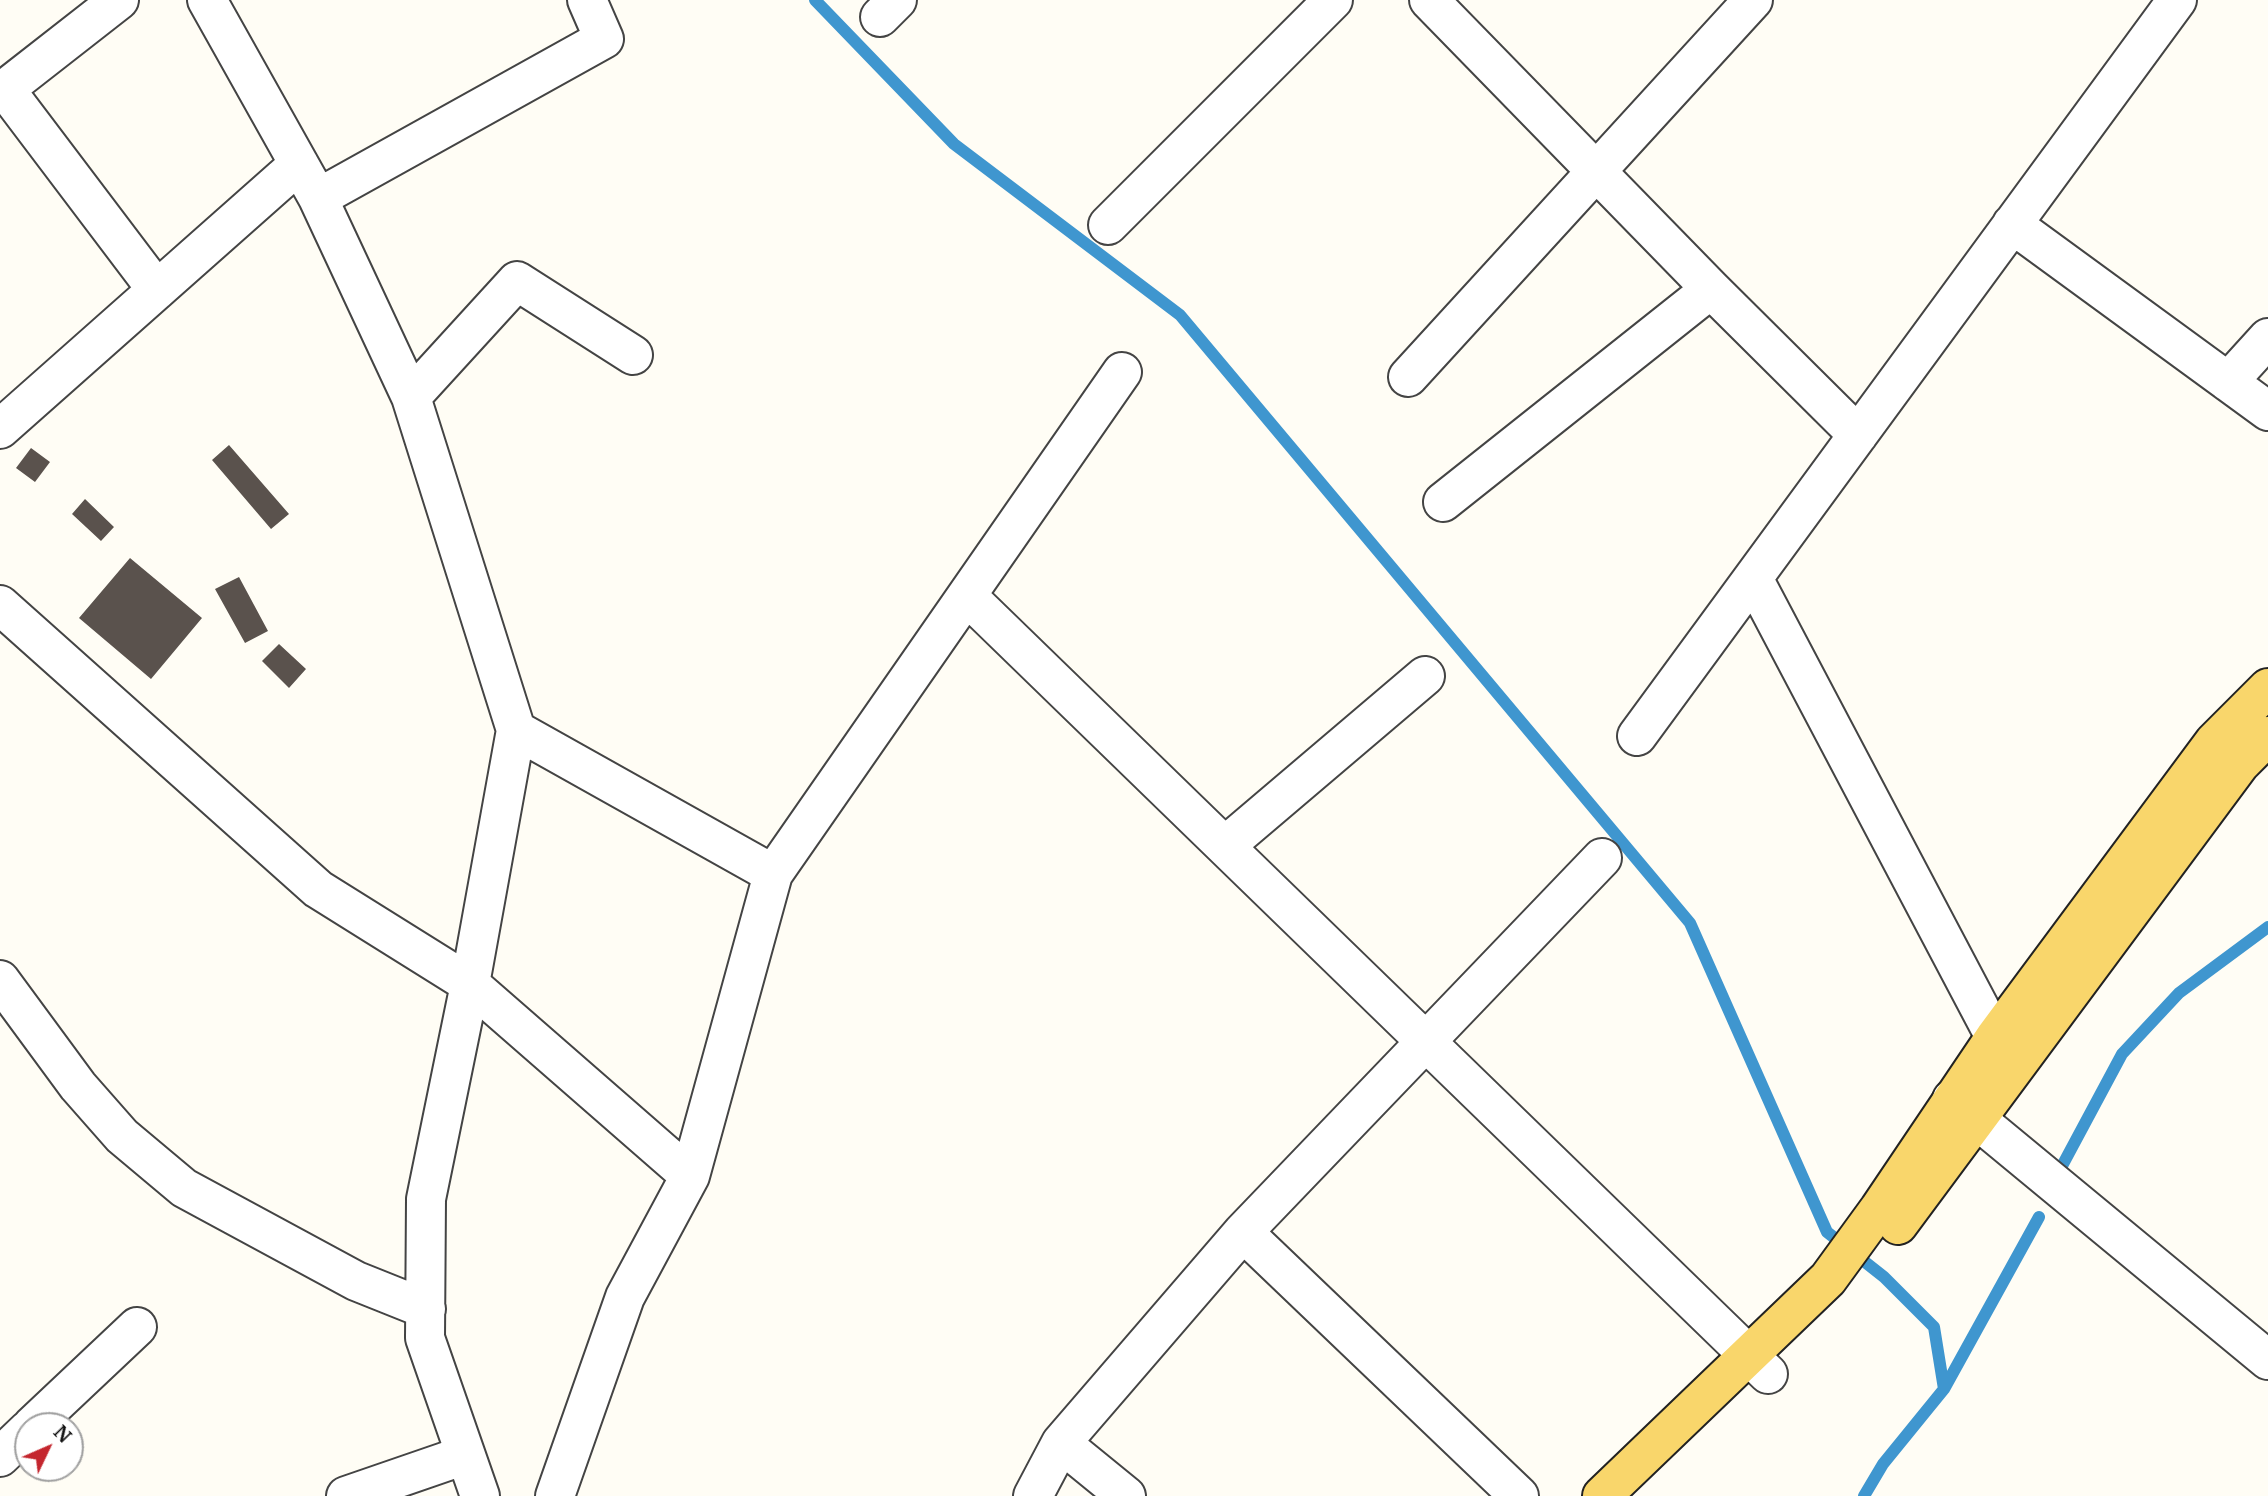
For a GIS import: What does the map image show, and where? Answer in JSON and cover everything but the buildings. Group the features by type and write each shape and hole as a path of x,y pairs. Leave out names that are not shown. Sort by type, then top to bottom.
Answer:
{"main road":[{"path":"1633,1496 1758,1364 1836,1287 2008,1048 2214,741 2268,688"},
{"path":"2008,1048 2240,764 2268,736"},
{"path":"1602,1496 1758,1364"}],"street":[{"path":"119,0 2,91 157,290"},
{"path":"207,0 318,198 411,397 516,730 470,984 426,1199 425,1338 480,1496"},
{"path":"318,198 604,39 587,0"},
{"path":"1108,225 1333,0"},
{"path":"1429,0 1711,289 1858,435"},
{"path":"1408,377 1753,0"},
{"path":"1637,736 2177,0"},
{"path":"0,429 299,164"},
{"path":"2012,224 2268,411"},
{"path":"411,397 517,281 633,355"},
{"path":"1443,502 1711,289"},
{"path":"2228,382 2268,338"},
{"path":"555,1496 625,1297 690,1176 773,874 1122,372"},
{"path":"1753,578 2008,1048"},
{"path":"967,596 1758,1364"},
{"path":"0,605 318,889 470,984 690,1176"},
{"path":"1225,846 1425,676"},
{"path":"516,730 773,874"},
{"path":"1032,1496 1061,1443 1243,1232 1602,858"},
{"path":"0,980 78,1086 122,1136 184,1188 356,1281 426,1309"},
{"path":"1965,1108 2262,1345"},
{"path":"1243,1232 1519,1496"},
{"path":"47,1412 137,1327"},
{"path":"1061,1443 1126,1496"},
{"path":"0,1457 14,1444"},
{"path":"346,1496 465,1455"}],"waterway":[{"path":"815,0 954,144 1180,315 1690,923 1827,1232 1884,1277 1934,1327 1944,1389"},
{"path":"2062,1166 2122,1054 2179,993 2268,927"},
{"path":"1864,1496 1883,1464 1944,1389 2039,1217"}]}
